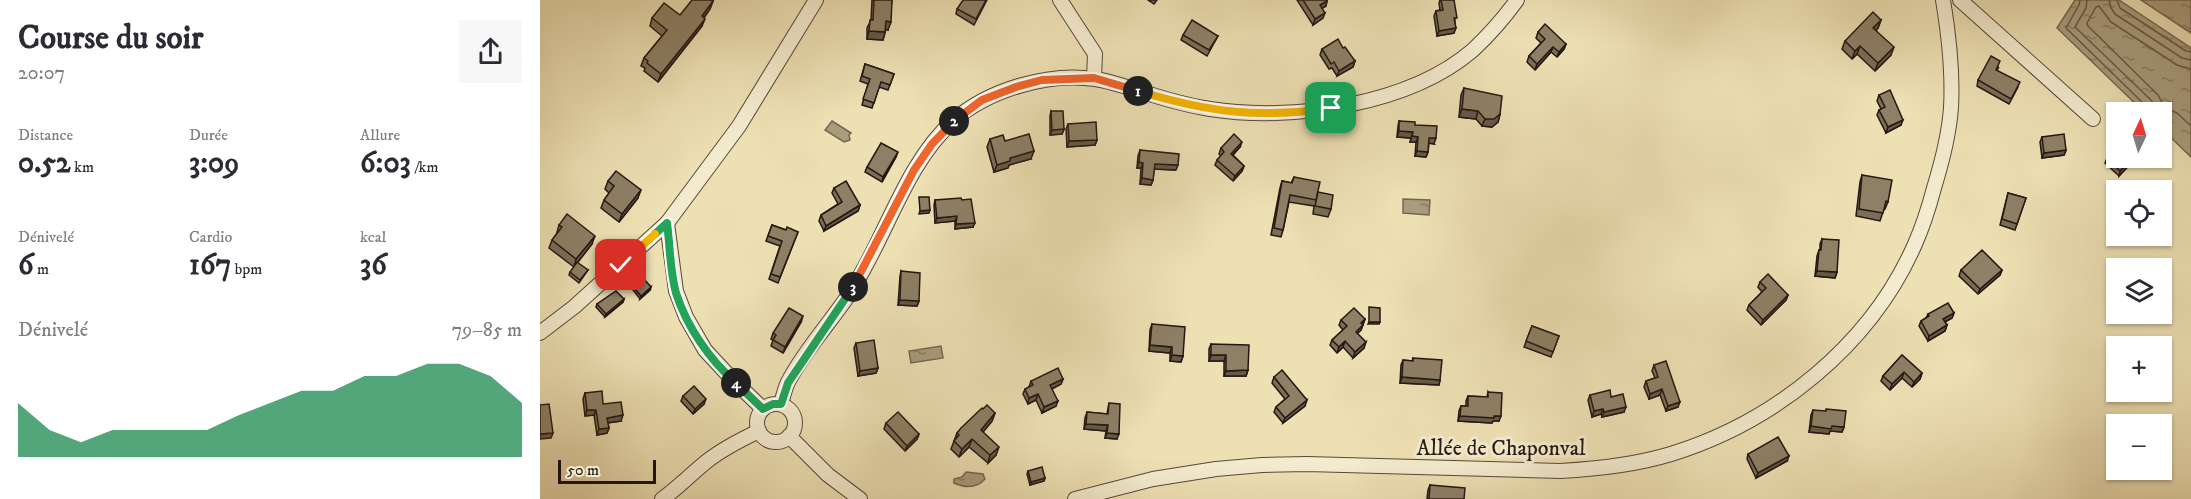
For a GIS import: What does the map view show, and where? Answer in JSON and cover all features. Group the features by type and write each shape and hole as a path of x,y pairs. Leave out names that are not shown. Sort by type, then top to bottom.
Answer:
{"street":[{"path":"540,333 574,307 667,223 739,126 816,0"},
{"path":"1060,0 1095,54 1094,78"},
{"path":"781,404 788,383 850,294 914,170 932,144 954,121 982,100 1042,80 1094,78 1183,104 1210,109 1266,114 1331,108 1390,93 1424,81 1451,66 1480,42 1517,0"},
{"name":"Allée de Chaponval","path":"1075,499 1153,479 1216,469 1262,465 1590,470 1647,461 1673,454 1703,443 1760,415 1820,371 1845,347 1876,310 1915,245 1945,149 1951,110 1949,40 1943,0"},
{"path":"1960,0 2093,119"},
{"path":"667,223 676,291 686,317 705,350 763,409"},
{"path":"773,404 781,404 789,410 794,420 792,432 778,441 772,441 762,436 757,419 763,409 773,404"},
{"path":"662,499 706,462 732,444 759,431"},
{"path":"789,436 828,475 861,499"}],"water":[{"path":"2075,0 2119,0 2191,48 2191,157 2172,139 2172,102 2134,102 2057,28"},
{"path":"2141,0 2191,0 2191,33"},
{"path":"832,121 851,133 850,140 844,142 825,130"},
{"path":"1403,199 1430,200 1429,215 1403,213"},
{"path":"941,346 943,358 911,363 909,351"},
{"path":"966,472 983,474 985,479 978,485 970,487 954,483 954,479 962,477"}],"building":[{"path":"692,0 713,1 702,16 705,19 661,74 644,58 667,30 652,18 664,3 680,15"},
{"path":"874,0 892,0 891,22 886,21 885,32 869,31 870,20 873,20"},
{"path":"963,0 986,0 976,19 957,9"},
{"path":"1303,0 1327,0 1320,5 1325,13 1315,19"},
{"path":"1441,0 1454,0 1456,28 1439,31 1436,11 1443,10"},
{"path":"1873,12 1881,20 1873,28 1894,47 1878,63 1860,46 1855,51 1845,41"},
{"path":"1192,20 1218,36 1209,50 1183,35"},
{"path":"1545,24 1566,44 1559,52 1553,47 1537,64 1529,56 1545,39 1538,32"},
{"path":"1338,39 1355,61 1339,71 1334,62 1331,64 1322,49"},
{"path":"1991,56 2000,61 1996,70 2020,82 2011,99 1978,80"},
{"path":"865,64 894,74 890,85 881,82 874,103 863,99 870,79 862,76"},
{"path":"1464,88 1502,96 1500,114 1494,119 1485,119 1478,111 1462,109"},
{"path":"1890,90 1903,120 1888,127 1879,110 1885,107 1879,95"},
{"path":"1051,111 1063,111 1064,129 1052,130"},
{"path":"1399,121 1415,122 1415,125 1437,126 1436,138 1429,138 1428,152 1417,151 1418,137 1412,136 1413,132 1399,131"},
{"path":"1096,122 1097,140 1069,141 1068,124"},
{"path":"1029,134 1034,151 1010,158 1010,161 997,165 990,139 1003,135 1005,141"},
{"path":"1234,134 1242,142 1231,154 1244,166 1235,176 1217,160 1224,152 1221,148"},
{"path":"2064,134 2066,150 2044,153 2042,137"},
{"path":"881,143 898,152 883,177 867,167"},
{"path":"1140,150 1179,154 1178,165 1155,164 1153,180 1142,178 1143,163 1139,162"},
{"path":"616,171 641,190 622,214 604,200 614,186 608,181"},
{"path":"1862,175 1892,180 1888,202 1886,201 1883,213 1859,209"},
{"path":"1294,177 1320,182 1316,200 1290,195 1283,230 1274,228 1282,181 1292,183"},
{"path":"846,181 860,205 826,226 821,215 842,202 834,188"},
{"path":"1318,192 1333,195 1331,209 1315,206"},
{"path":"2008,193 2026,198 2017,224 2002,219"},
{"path":"919,197 929,197 930,210 920,211"},
{"path":"961,198 962,200 971,199 975,223 956,224 957,216 937,218 935,200"},
{"path":"567,214 595,236 576,259 552,240 562,227 559,225"},
{"path":"772,225 786,230 787,227 798,232 780,277 771,274 782,241 768,236"},
{"path":"1822,239 1839,240 1837,272 1817,271"},
{"path":"1982,250 2002,270 1980,289 1961,270"},
{"path":"577,262 588,270 580,280 570,272"},
{"path":"901,271 920,273 919,301 900,300"},
{"path":"1768,274 1788,295 1763,320 1749,305 1766,288 1760,282"},
{"path":"644,279 651,287 641,296 634,288"},
{"path":"616,291 624,299 606,314 597,304"},
{"path":"1948,303 1954,313 1943,319 1947,325 1929,336 1921,321 1929,316 1928,314"},
{"path":"1369,307 1380,308 1380,322 1369,322"},
{"path":"789,308 803,316 785,347 773,340 776,335 773,333"},
{"path":"1354,308 1365,319 1356,332 1366,342 1355,352 1345,341 1339,347 1332,340 1347,326 1341,320"},
{"path":"1152,324 1185,327 1183,356 1172,355 1172,347 1150,345"},
{"path":"1532,326 1559,336 1553,352 1526,341"},
{"path":"874,340 878,368 860,371 856,343"},
{"path":"1211,344 1249,345 1248,370 1226,371 1226,355 1211,355"},
{"path":"1902,355 1922,373 1914,382 1904,372 1892,384 1883,376"},
{"path":"1413,358 1442,360 1440,380 1402,377 1403,360 1413,361"},
{"path":"1666,361 1680,402 1668,406 1662,389 1650,394 1646,381 1658,377 1654,365"},
{"path":"1058,368 1063,379 1050,385 1058,401 1044,407 1038,394 1029,398 1025,389 1033,385 1031,381"},
{"path":"1282,370 1307,400 1285,418 1276,407 1289,396 1274,377"},
{"path":"694,386 706,399 695,409 683,396"},
{"path":"1610,390 1611,397 1623,394 1626,407 1604,412 1603,409 1594,411 1590,395"},
{"path":"602,391 603,404 621,402 623,415 607,418 609,428 599,429 596,410 587,410 585,393"},
{"path":"1488,392 1502,393 1501,416 1494,416 1494,418 1460,416 1461,406 1468,406 1468,396 1488,397"},
{"path":"1109,403 1120,404 1119,434 1107,433 1108,425 1086,424 1087,412 1108,414"},
{"path":"549,404 553,433 540,434 540,405"},
{"path":"987,405 995,413 981,430 999,447 990,455 972,439 962,449 954,441 959,435 957,433"},
{"path":"1826,409 1846,411 1844,427 1832,426 1831,429 1811,426 1813,410 1826,411"},
{"path":"898,412 919,434 907,446 886,423"},
{"path":"1778,437 1789,456 1758,473 1748,454"},
{"path":"1042,467 1045,478 1031,482 1028,471"},
{"path":"1430,485 1465,488 1464,499 1429,499"}],"route":[{"path":"621,265 667,223 676,291 686,317 705,350 763,409 773,404 781,404 788,383 850,294 914,170 932,144 954,121 982,100 1042,80 1094,78 1183,104 1241,113 1293,113 1331,108"}]}
